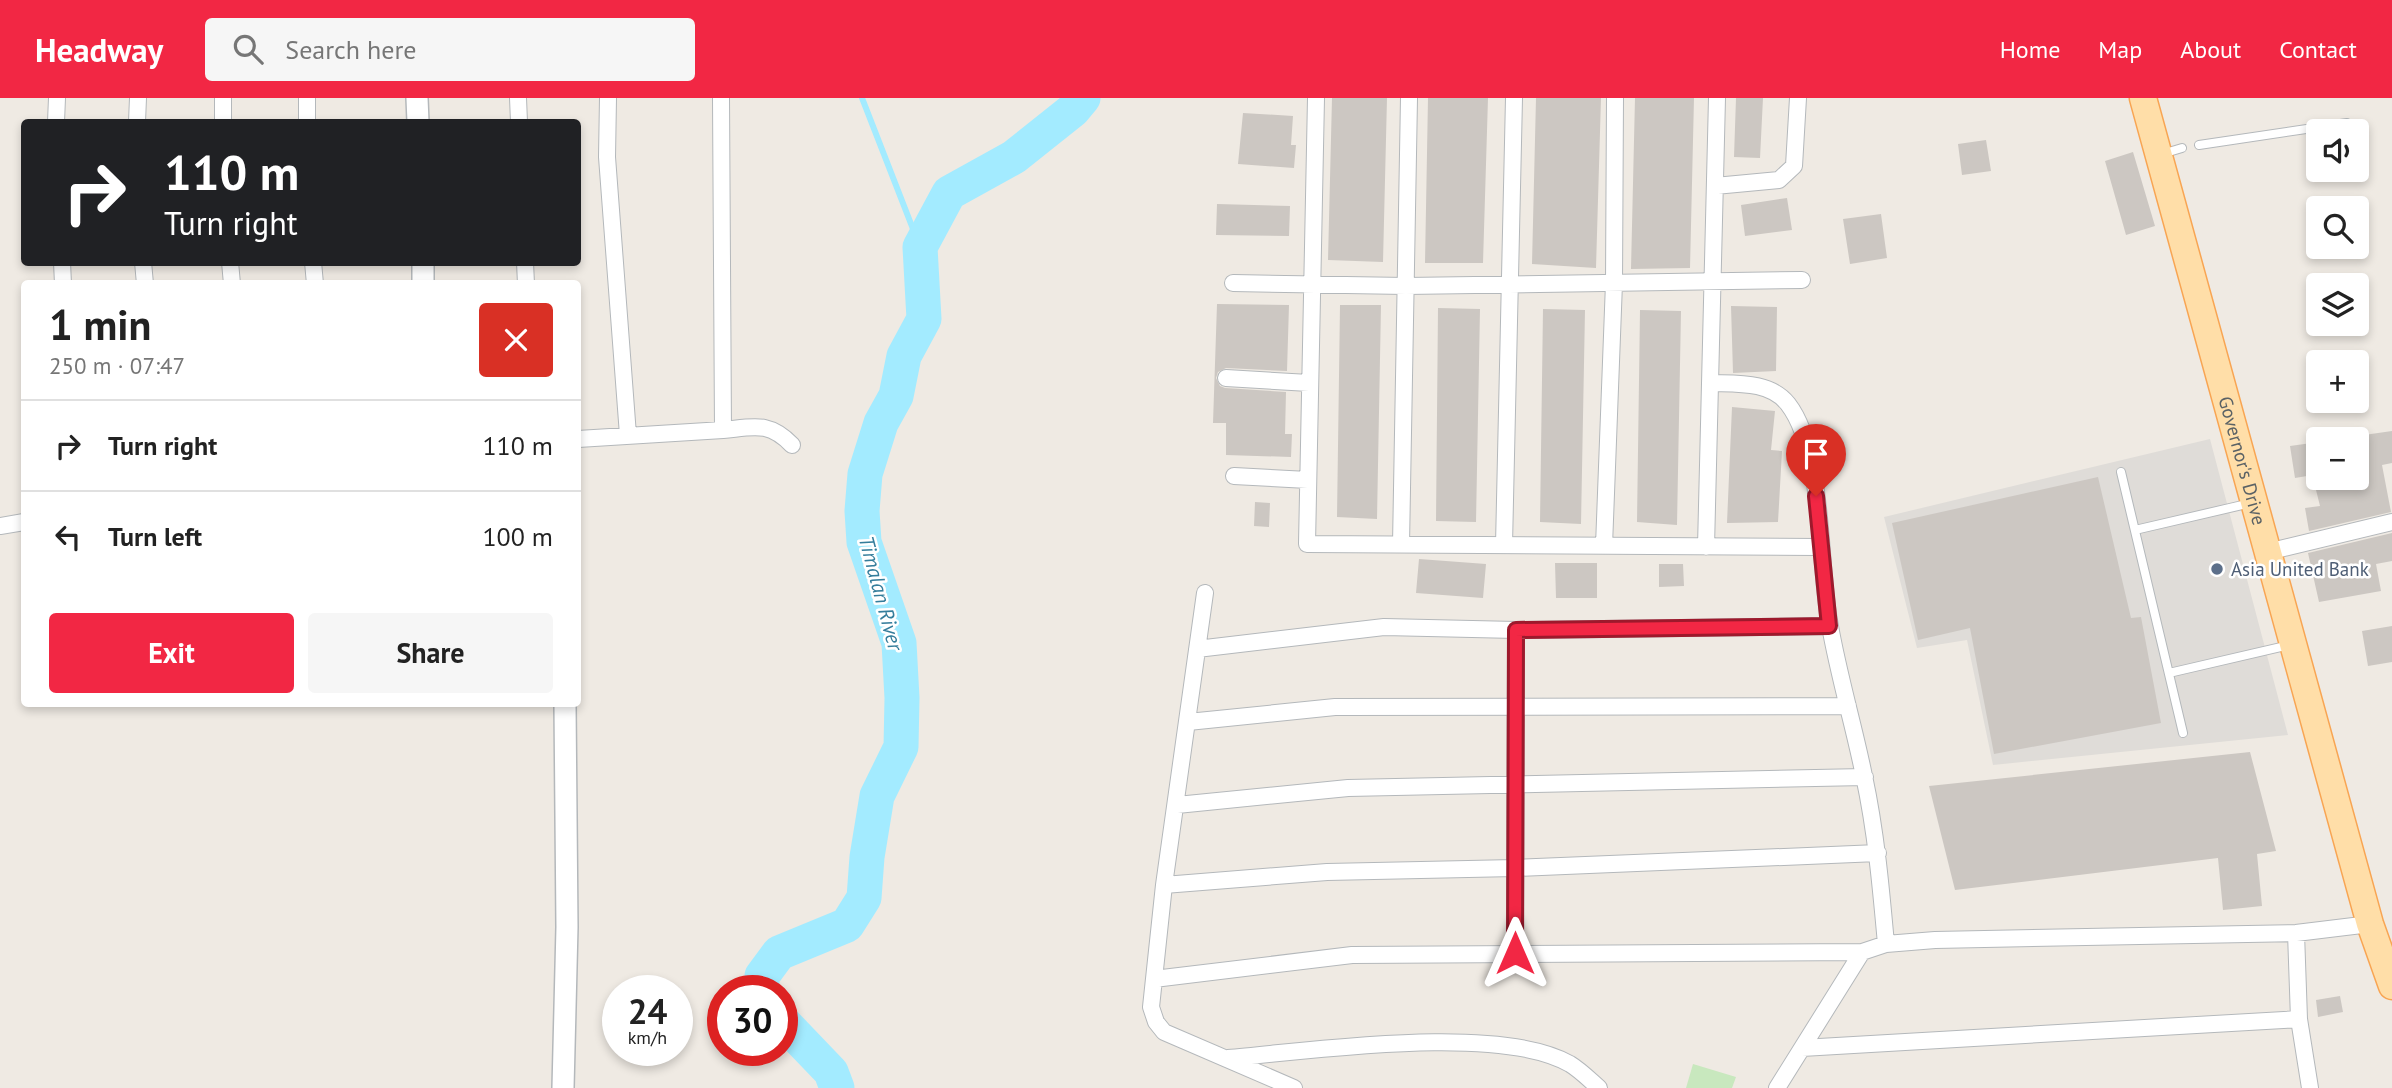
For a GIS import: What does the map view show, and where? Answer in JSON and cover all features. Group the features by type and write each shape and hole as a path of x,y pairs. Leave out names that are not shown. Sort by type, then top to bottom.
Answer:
{"main road":[{"name":"Governor's Drive","path":"2143,98 2171,152 2253,503 2370,924 2392,986"}],"street":[{"path":"57,98 57,119"},
{"path":"137,119 138,98"},
{"path":"223,98 223,119"},
{"path":"307,98 307,119"},
{"path":"417,98 418,119"},
{"path":"518,98 519,119"},
{"path":"608,98 607,157 628,435"},
{"path":"720,98 723,430"},
{"path":"1316,98 1307,544 1819,547"},
{"path":"1401,545 1409,98"},
{"path":"1504,545 1514,98"},
{"path":"1604,546 1614,283 1615,98"},
{"path":"1706,547 1717,98"},
{"path":"1715,186 1779,180 1794,166 1798,98"},
{"path":"1233,283 1406,286 1802,280"},
{"path":"1226,378 1309,383"},
{"path":"1710,383 1752,385 1776,391 1789,405 1804,431 1816,496 1829,626 1864,777 1878,853 1886,944"},
{"path":"581,439 759,426 775,430 792,445"},
{"path":"1234,476 1308,480"},
{"path":"0,526 21,522"},
{"path":"2267,552 2392,522"},
{"path":"1205,593 1164,885 1151,1007 1156,1022 1164,1032 1294,1088"},
{"path":"1197,649 1384,627 1516,630 1829,626"},
{"path":"1515,953 1516,630"},
{"path":"1188,722 1335,707 1516,709 1848,706"},
{"path":"564,1088 567,940 565,707"},
{"path":"1177,806 1348,788 1864,777"},
{"path":"1164,885 1326,872 1515,868 1878,853"},
{"path":"1154,979 1352,955 1862,953 1886,944 1935,940 2296,933 2370,924"},
{"path":"2296,933 2299,1019 2310,1088"},
{"path":"1777,1088 1862,953"},
{"path":"1802,1048 2299,1019"},
{"path":"1226,1058 1432,1041 1537,1052 1570,1064 1599,1088"}],"lane":[{"path":"2199,145 2306,129"},
{"path":"2121,472 2183,733"},
{"path":"2135,530 2253,503"},
{"path":"2168,673 2292,644"}],"shaded area":[{"path":"2210,439 2288,735 1993,765 1967,640 1917,648 1884,517"}],"green space":[{"path":"1693,1064 1736,1077 1732,1088 1686,1088"}],"building":[{"path":"1332,98 1387,98 1383,262 1328,260"},
{"path":"1428,98 1488,98 1483,263 1425,263"},
{"path":"1536,98 1601,98 1596,268 1532,264"},
{"path":"1635,98 1694,98 1690,268 1631,269"},
{"path":"1736,98 1763,98 1760,158 1734,157"},
{"path":"1243,113 1293,116 1291,145 1296,145 1294,168 1238,164"},
{"path":"1986,140 1991,171 1962,175 1958,144"},
{"path":"2133,152 2155,226 2126,235 2105,161"},
{"path":"1787,198 1792,230 1745,236 1741,205"},
{"path":"1217,204 1290,206 1289,236 1216,235"},
{"path":"1881,214 1887,258 1850,264 1843,219"},
{"path":"1217,304 1289,305 1287,371 1226,368 1218,372 1216,378 1220,386 1225,388 1286,392 1285,434 1292,434 1291,457 1226,455 1226,423 1213,423"},
{"path":"1340,305 1381,305 1377,519 1337,517"},
{"path":"1731,306 1777,307 1776,371 1733,373"},
{"path":"1438,308 1480,309 1476,522 1436,521"},
{"path":"1543,309 1585,310 1581,524 1540,522"},
{"path":"1640,310 1681,311 1677,525 1637,522"},
{"path":"1732,407 1775,411 1771,450 1782,451 1778,522 1727,523"},
{"path":"2392,431 2392,463 2382,465 2391,512 2309,531 2305,508 2320,506 2316,490 2369,490 2369,434"},
{"path":"2306,444 2306,476 2295,478 2290,446"},
{"path":"2098,477 2131,618 2141,617 2161,723 1994,754 1970,628 1918,640 1892,523"},
{"path":"1255,502 1270,503 1269,527 1254,526"},
{"path":"2392,533 2392,561 2376,564 2381,591 2319,602 2308,553"},
{"path":"1419,559 1486,564 1483,598 1416,593"},
{"path":"1555,563 1597,563 1597,598 1556,598"},
{"path":"1659,564 1683,564 1684,586 1659,587"},
{"path":"2392,626 2392,662 2368,666 2362,631"},
{"path":"2250,752 2276,851 2257,854 2262,906 2223,910 2218,858 1955,890 1929,786"},
{"path":"2340,996 2343,1012 2318,1017 2316,1000"}],"waterway":[{"path":"862,98 920,247"},
{"name":"Timalan River","path":"763,975 779,953 847,925 864,898 867,857 877,796 901,747 899,643 864,542 862,511 865,474 881,423 896,396 904,356 924,319 920,247 949,193 1014,157 1073,110 1083,98"},
{"name":"Timalan River","path":"798,1038 831,1072 837,1088"}],"place":[{"name":"Asia United Bank","path":"2217,569"}],"route":[{"path":"1515,953 1516,630 1829,626 1816,496"}]}
